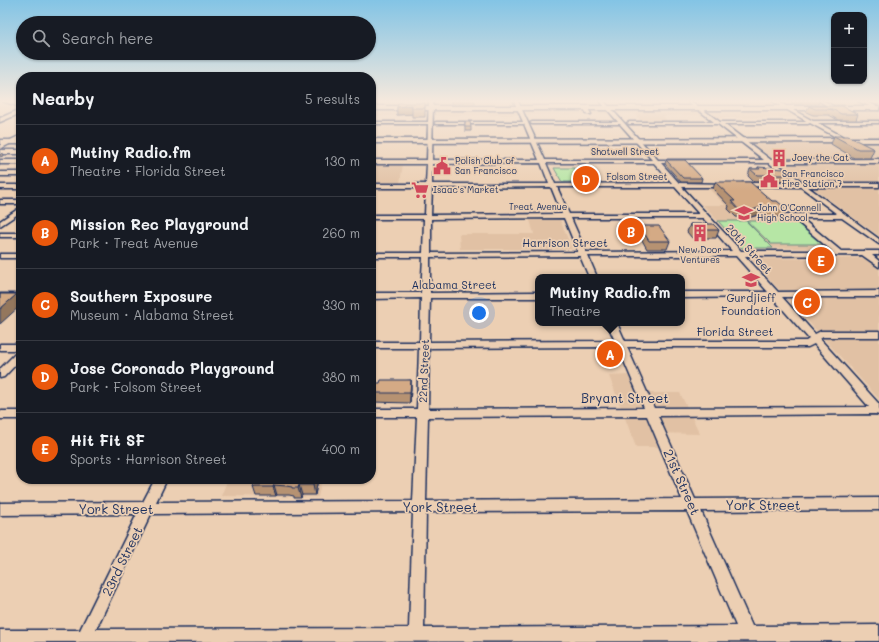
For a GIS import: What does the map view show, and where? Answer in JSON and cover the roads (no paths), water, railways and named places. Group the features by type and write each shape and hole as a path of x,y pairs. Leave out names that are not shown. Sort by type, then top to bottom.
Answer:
{"main road":[{"path":"376,141 879,140"},
{"path":"0,142 16,142"}],"street":[{"name":"22nd Street","path":"416,639 428,186 432,131"},
{"path":"530,131 592,274"},
{"name":"20th Street","path":"629,131 878,410"},
{"path":"729,131 879,242"},
{"path":"829,131 855,145"},
{"path":"0,147 16,139"},
{"path":"0,152 16,152"},
{"path":"873,155 879,160"},
{"name":"Shotwell Street","path":"376,162 879,160"},
{"path":"0,162 16,162"},
{"path":"0,174 16,174"},
{"name":"Folsom Street","path":"376,186 879,185"},
{"path":"0,187 16,187"},
{"path":"0,202 16,202"},
{"path":"0,224 16,213"},
{"name":"Treat Avenue","path":"376,217 705,216"},
{"path":"785,216 843,216"},
{"path":"795,216 839,253"},
{"path":"0,218 16,218"},
{"path":"0,235 16,235"},
{"path":"864,253 879,265"},
{"name":"Harrison Street","path":"376,255 879,253"},
{"path":"0,256 16,256"},
{"path":"685,295 879,294"},
{"name":"Alabama Street","path":"376,296 535,295"},
{"path":"0,297 16,297"},
{"name":"21st Street","path":"613,326 749,638"},
{"name":"Florida Street","path":"376,345 808,344 821,334 879,334"},
{"path":"0,347 16,347"},
{"path":"0,375 16,358"},
{"name":"Bryant Street","path":"376,413 878,410"},
{"path":"0,415 16,415"},
{"name":"23rd Street","path":"83,640 159,484"},
{"name":"York Street","path":"0,509 879,504"},
{"path":"0,638 83,640 749,638 879,633"}],"place":[{"name":"Joey the Cat","path":"779,158"},
{"name":"Polish Club of San Francisco","path":"442,166"},
{"name":"Jose Coronado Playground","path":"586,179"},
{"name":"San Francisco Fire Station 7","path":"769,179"},
{"name":"Isaac's Market","path":"420,190"},
{"name":"John O'Connell High School","path":"744,213"},
{"name":"Mission Rec Playground","path":"631,231"},
{"name":"New Door Ventures","path":"700,233"},
{"name":"Hit Fit SF","path":"821,260"},
{"name":"Gurdjieff Foundation","path":"751,280"},
{"name":"Southern Exposure","path":"807,302"},
{"name":"Mutiny Radio.fm","path":"610,354"}]}
